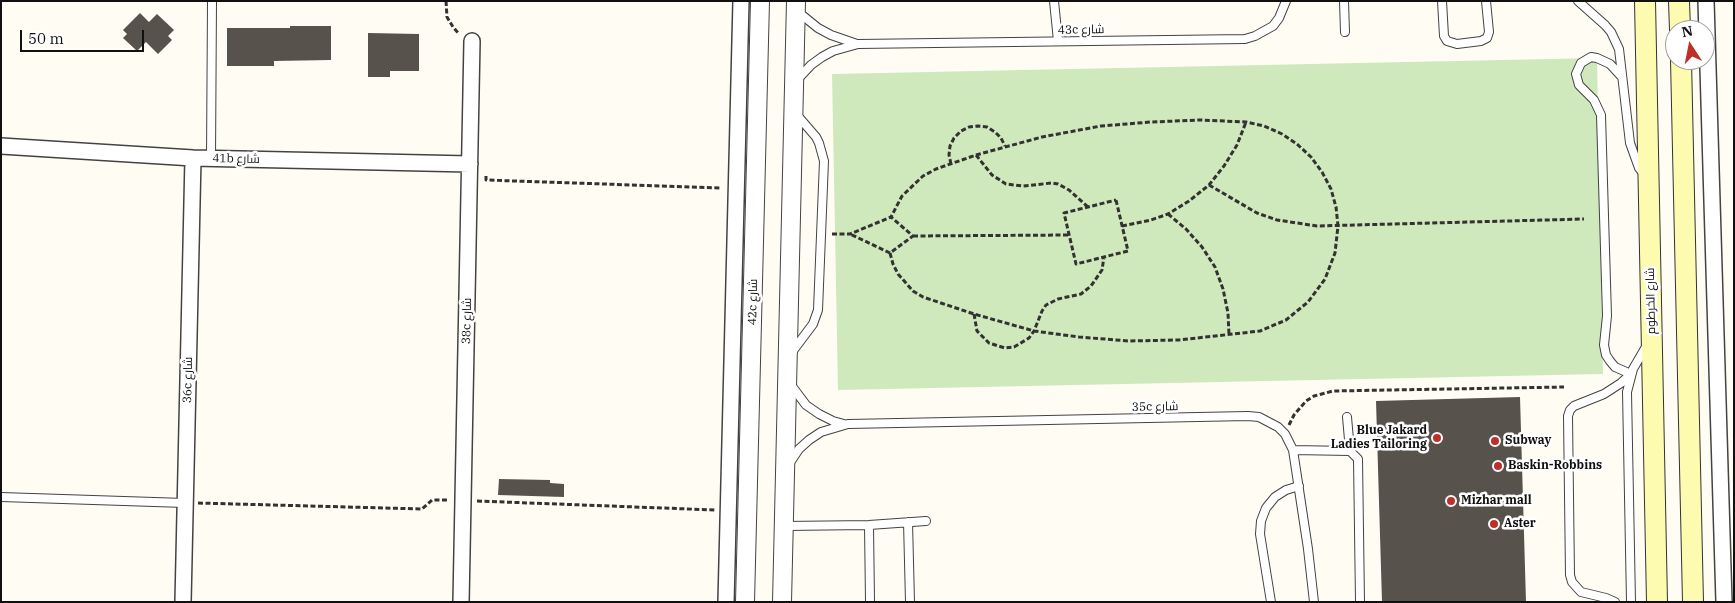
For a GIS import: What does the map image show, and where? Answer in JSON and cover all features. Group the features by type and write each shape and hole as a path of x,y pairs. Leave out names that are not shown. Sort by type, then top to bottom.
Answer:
{"main road":[{"name":"شارع الخرطوم","path":"1645,1 1657,602"},
{"path":"1679,1 1680,20"},
{"path":"1681,70 1693,602"}],"street":[{"path":"726,602 741,1"},
{"name":"42c شارع","path":"745,602 760,1"},
{"path":"1706,1 1724,602"},
{"path":"782,602 796,5"},
{"name":"38c شارع","path":"461,602 472,41"},
{"name":"41b شارع","path":"1,146 211,159 470,164"},
{"name":"36c شارع","path":"183,602 192,158"}],"lane":[{"path":"211,159 212,1"},
{"path":"1054,1 1058,41"},
{"name":"43c شارع","path":"794,85 811,65 822,57 858,44 1245,39 1264,32 1273,26 1279,18 1286,1"},
{"path":"1344,1 1345,32"},
{"path":"1442,1 1444,36 1447,40 1457,44 1481,41 1487,38 1489,32 1486,1"},
{"path":"1578,1 1611,32 1619,49 1630,143 1639,168 1649,179"},
{"name":"43c شارع","path":"796,5 818,28 858,44"},
{"path":"1622,77 1610,64 1591,57 1581,63 1576,74 1580,85 1594,100 1600,115 1607,316 1604,345 1610,362 1631,374"},
{"path":"788,357 813,324 818,310 824,161 816,137 793,111"},
{"path":"1630,602 1627,392 1631,374 1652,336"},
{"path":"1615,602 1581,592 1572,582 1570,575 1568,416 1574,406 1604,394 1631,374"},
{"name":"35c شارع","path":"787,379 795,393 806,405 833,422 848,424 1248,416 1269,421 1285,434 1293,450 1314,602"},
{"path":"1346,417 1350,451"},
{"name":"35c شارع","path":"785,474 798,450 809,440 821,432 848,424"},
{"path":"1293,450 1350,451 1356,456 1359,464 1360,602"},
{"path":"1271,602 1260,534 1261,521 1266,508 1275,497 1286,490 1299,486"},
{"path":"1,497 185,503"},
{"path":"784,526 869,525 926,521"},
{"path":"908,522 910,602"},
{"path":"869,525 870,602"}],"path":[{"path":"446,1 446,11 450,22 462,37 472,41"},
{"path":"822,234 850,234 891,216 902,196 912,185 936,169 1005,146 1076,130 1126,123 1200,120 1246,122 1264,126 1282,134 1297,144 1311,157 1331,189 1336,207 1338,226 1335,253 1325,280 1308,302 1286,320 1260,331 1179,340 1078,337 1034,331 974,314 913,291 898,274 890,253 850,234"},
{"path":"1122,226 1151,220 1168,214 1190,201 1208,185 1224,166 1237,145 1246,122"},
{"path":"951,164 950,146 954,138 961,131 969,127 987,127 1001,138 1005,146"},
{"path":"976,155 992,175 1006,184 1023,186 1058,184 1069,190 1088,207"},
{"path":"470,164 487,164 486,180 506,181 723,188 723,172 736,173"},
{"path":"1208,185 1238,203 1277,220 1308,226 1584,219"},
{"path":"1116,200 1128,251 1076,264 1064,213 1088,207 1116,200"},
{"path":"1168,214 1186,228 1202,247 1215,267 1223,289 1228,313 1229,335"},
{"path":"891,216 913,236"},
{"path":"890,253 913,236 1069,235"},
{"path":"974,314 977,330 982,338 997,347 1014,347 1029,338 1046,305 1058,299 1081,294 1091,286 1102,270 1104,257"},
{"path":"1285,434 1299,408 1314,396 1323,392 1564,388"}],"green space":[{"path":"1597,58 1603,374 838,390 832,74"}],"building":[{"path":"140,13 149,22 157,14 174,30 168,36 172,40 158,54 146,42 137,51 123,38 127,34 123,30"},
{"path":"290,26 331,26 331,60 274,61 274,66 227,66 227,28 290,28"},
{"path":"368,33 419,34 419,71 390,71 390,77 368,77"},
{"name":"Mizhar mall","path":"1520,397 1526,602 1382,602 1376,401"},
{"path":"499,479 550,480 550,483 564,484 564,497 498,495"}],"place":[{"name":"Blue Jakard Ladies Tailoring","path":"1437,438"},
{"name":"Subway","path":"1495,441"},
{"name":"Baskin-Robbins","path":"1498,466"},
{"name":"Mizhar mall","path":"1451,501"},
{"name":"Aster","path":"1494,524"}]}
